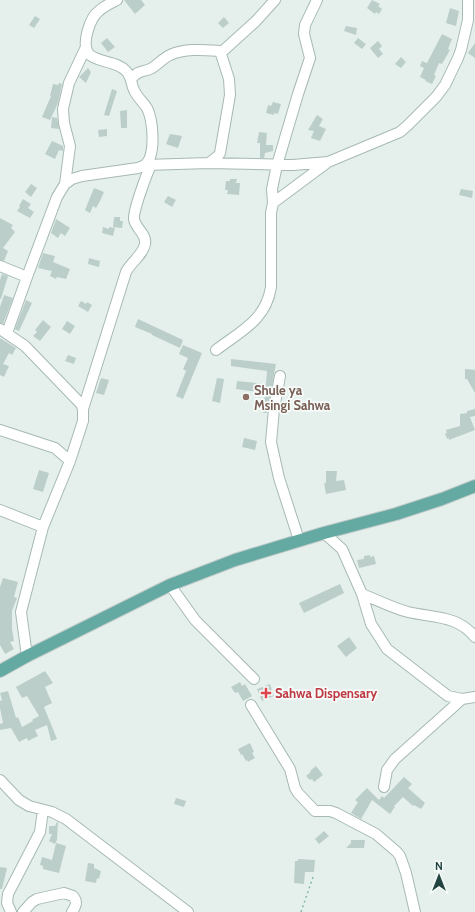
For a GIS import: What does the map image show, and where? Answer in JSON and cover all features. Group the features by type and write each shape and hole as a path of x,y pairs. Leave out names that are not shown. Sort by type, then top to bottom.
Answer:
{"main road":[{"path":"0,671 170,585 235,560 299,540 396,514 442,499 475,486"}],"street":[{"path":"65,184 70,146 64,123 63,109 69,83 86,47 86,37 94,16 98,11 117,0"},
{"path":"131,79 139,72 152,68 176,52 195,50 220,51 232,44 275,0"},
{"path":"216,350 258,319 269,299 271,287 272,189 277,165 309,62 310,55 304,29 317,0"},
{"path":"273,203 328,162 400,132 436,98 445,85 458,58 468,20 468,0"},
{"path":"27,656 21,612 43,527 70,461 84,421 84,409 126,272 129,266 139,256 146,242 145,237 136,224 134,213 146,176 153,138 149,114 134,91 129,75 123,68 91,55 86,47"},
{"path":"209,163 220,153 230,100 228,79 220,51"},
{"path":"84,409 81,404 24,346 4,331 57,197 65,184 72,179 82,176 123,171 148,165 209,163 293,165 328,162"},
{"path":"0,266 26,277"},
{"path":"280,376 274,409 271,442 279,478 299,540"},
{"path":"0,430 55,448 70,461"},
{"path":"0,510 43,527"},
{"path":"324,533 342,549 362,594 371,624 386,649 448,696 462,699 475,697"},
{"path":"170,585 195,620 254,679"},
{"path":"362,594 407,611 452,620 468,628 475,637"},
{"path":"384,787 387,770 395,759 462,699"},
{"path":"251,705 288,765 298,793 315,811 330,811 336,813 376,834 397,852 406,873 415,912"},
{"path":"0,780 19,800 29,806 66,819 188,912"},
{"path":"11,912 7,903 8,894 40,832 43,810"},
{"path":"23,912 34,900 66,893 73,896 76,900 76,904 72,912"}],"path":[{"path":"301,912 313,877"}],"building":[{"path":"124,0 141,0 145,5 135,14"},
{"path":"372,0 380,4 378,6 382,9 379,14 376,12 375,14 367,8"},
{"path":"450,8 459,11 456,26 446,23"},
{"path":"35,16 40,19 34,28 29,25"},
{"path":"224,17 229,23 223,28 218,23"},
{"path":"346,26 357,28 356,35 344,31"},
{"path":"442,34 452,39 448,49 450,50 442,64 439,63 434,75 436,76 432,84 420,77 424,68 420,66 422,61 427,63"},
{"path":"107,38 115,47 108,52 101,43"},
{"path":"358,38 366,44 362,49 354,43"},
{"path":"378,41 382,46 379,49 383,54 378,58 370,48"},
{"path":"475,43 475,58 468,53"},
{"path":"401,57 406,62 401,68 395,64"},
{"path":"88,68 91,72 86,83 79,77"},
{"path":"59,83 62,84 58,103 50,120 42,117 51,96 53,84 58,85"},
{"path":"112,89 117,91 109,116 104,115"},
{"path":"273,102 281,104 278,114 274,113 274,115 266,113 268,105 271,106"},
{"path":"127,110 127,128 121,128 120,111"},
{"path":"317,115 323,119 319,126 326,129 320,141 311,138 314,131 308,130"},
{"path":"52,117 57,118 59,129 51,128"},
{"path":"107,129 107,136 99,137 98,130"},
{"path":"259,132 267,133 266,145 273,145 273,151 265,153 264,158 260,158 260,143 257,143"},
{"path":"170,134 182,136 178,148 166,144"},
{"path":"52,141 63,146 63,151 59,150 55,159 45,154"},
{"path":"230,179 237,179 236,183 240,183 239,195 227,194 228,190 225,190 226,181 230,181"},
{"path":"31,184 37,188 31,197 25,192"},
{"path":"94,188 104,192 96,208 93,206 90,213 85,210"},
{"path":"461,189 473,191 472,198 459,195"},
{"path":"168,196 176,200 172,207 164,202"},
{"path":"23,199 31,204 28,208 34,212 30,218 17,211"},
{"path":"114,217 120,217 120,221 123,221 122,228 113,227"},
{"path":"0,218 13,225 11,228 15,232 3,248 8,251 4,261 0,260"},
{"path":"56,219 70,228 65,236 61,233 58,238 51,233"},
{"path":"103,227 109,229 109,227 115,228 113,236 102,233"},
{"path":"43,253 55,256 53,262 70,269 66,279 57,277 56,279 50,276 52,271 38,268"},
{"path":"89,258 100,261 99,267 88,264"},
{"path":"2,274 8,276 0,299 0,280"},
{"path":"4,295 13,298 3,324 0,323 0,307"},
{"path":"26,300 32,303 19,331 15,329"},
{"path":"81,301 92,305 88,312 78,306"},
{"path":"138,319 183,340 180,348 135,327"},
{"path":"43,320 51,327 40,341 33,336 37,332 35,330"},
{"path":"67,321 75,326 70,334 62,329"},
{"path":"0,338 16,348 12,355 9,353 3,364 9,366 4,377 0,375"},
{"path":"183,345 202,353 183,399 176,396 186,371 183,369 188,358 179,354"},
{"path":"68,355 76,358 74,364 65,361"},
{"path":"231,359 276,364 267,413 263,413 265,393 236,389 237,381 266,384 267,371 231,366"},
{"path":"465,369 475,370 475,393 467,379 465,379"},
{"path":"101,378 109,380 104,395 96,393"},
{"path":"217,378 224,379 220,403 212,401"},
{"path":"475,409 475,416 470,417 475,430 449,440 449,438 447,439 445,433 447,433 446,430 460,426 460,414 467,413 467,411"},
{"path":"244,438 257,441 255,450 242,447"},
{"path":"39,470 49,473 43,492 33,489"},
{"path":"326,471 337,471 336,481 344,480 346,490 326,494 324,483 326,483"},
{"path":"370,555 370,557 374,556 376,564 359,568 357,560 364,559 364,556"},
{"path":"3,578 18,582 14,597 17,598 12,611 14,641 10,642 14,649 5,654 0,645 0,587"},
{"path":"340,584 344,593 304,613 299,603"},
{"path":"349,637 357,648 346,657 337,646"},
{"path":"45,671 53,683 45,687 52,703 44,707 57,739 51,741 47,725 35,730 38,736 28,741 27,738 19,742 11,728 0,730 0,724 3,723 0,708 0,701 2,700 0,693 8,691 16,718 18,717 22,727 39,716 27,696 22,698 16,687"},
{"path":"240,682 242,686 245,684 252,696 243,701 238,692 235,693 231,687"},
{"name":"Sahwa Dispensary","path":"270,684 274,696 262,701 257,689"},
{"path":"250,743 254,752 252,753 255,758 248,762 242,754 241,755 238,749"},
{"path":"316,766 323,775 314,782 306,776"},
{"path":"404,777 412,784 408,788 425,803 421,809 414,805 413,806 403,797 394,806 395,807 390,814 372,800 361,819 351,813 358,802 355,800 367,788 379,800 382,796 384,798"},
{"path":"176,798 186,801 184,807 174,804"},
{"path":"57,822 57,840 55,844 49,841 52,834 49,834 49,826 55,826"},
{"path":"324,831 329,836 319,844 315,839"},
{"path":"351,840 365,840 364,848 346,848 351,843"},
{"path":"56,843 66,846 59,873 43,869 43,866 40,865 42,857 52,860"},
{"path":"298,859 315,860 314,872 305,872 304,884 294,883 295,861 298,861"},
{"path":"88,863 94,864 94,868 101,871 99,879 97,878 96,883 85,881"},
{"path":"0,867 7,868 2,889 0,889"}],"place":[{"name":"Shule ya Msingi Sahwa","path":"246,397"},
{"name":"Sahwa Dispensary","path":"266,693"}]}
